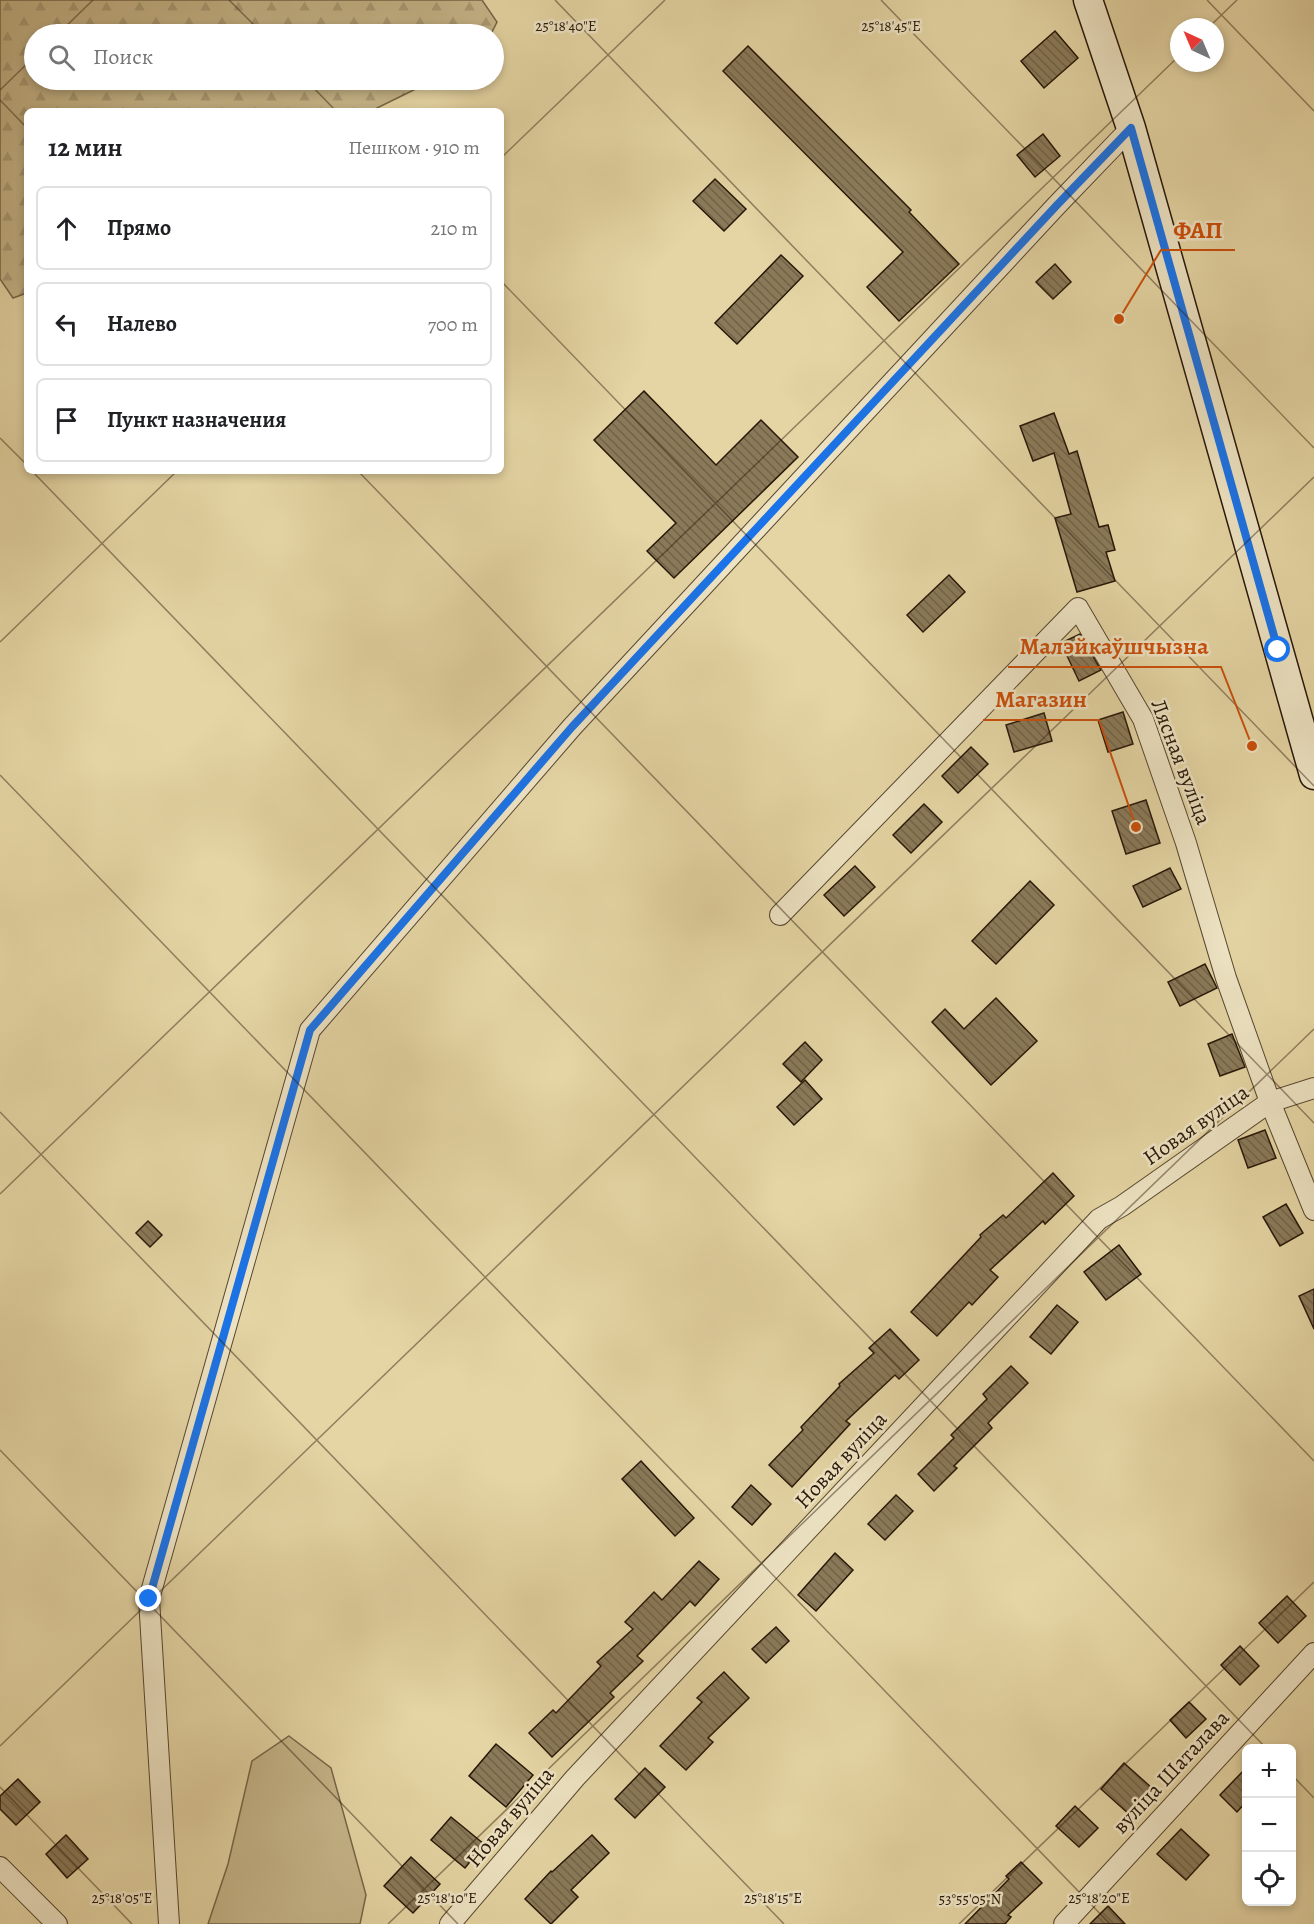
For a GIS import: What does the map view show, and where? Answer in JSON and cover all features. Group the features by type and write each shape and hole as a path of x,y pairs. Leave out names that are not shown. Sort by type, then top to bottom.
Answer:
{"main road":[{"path":"1088,0 1131,128 1314,776"}],"street":[{"path":"169,1924 149,1599 310,1030 572,727 1131,128"},
{"name":"Лясная вуліца","path":"780,915 1078,608 1143,719 1186,843 1226,978 1270,1102 1314,1210"},
{"name":"Новая вуліца","path":"450,1924 575,1778 1100,1218 1122,1206 1270,1102 1314,1088"},
{"name":"вуліца Шаталава","path":"1064,1924 1314,1653"},
{"path":"0,1867 57,1924"}],"green space":[{"path":"0,0 482,0 497,22 496,24 24,24 24,90 414,90 377,108 24,108 24,294 13,298 0,279"},
{"path":"289,1736 331,1768 366,1895 360,1924 208,1924 228,1864 252,1761"}],"building":[{"path":"1055,31 1078,58 1044,88 1021,61"},
{"path":"748,46 911,210 909,212 959,264 899,321 867,287 903,252 723,71"},
{"path":"1043,134 1060,156 1035,177 1017,155"},
{"path":"715,179 746,209 724,231 693,201"},
{"path":"781,255 803,276 737,344 715,323"},
{"path":"1055,264 1071,282 1053,299 1036,282"},
{"path":"644,391 716,465 761,420 798,457 674,578 647,551 676,523 594,440"},
{"path":"1054,413 1069,454 1077,451 1099,527 1108,525 1115,550 1106,552 1115,581 1077,592 1055,518 1071,514 1054,453 1033,461 1020,426"},
{"path":"949,575 965,592 923,632 907,615"},
{"path":"1080,634 1101,670 1079,681 1061,643"},
{"path":"1123,712 1133,744 1108,752 1098,720"},
{"path":"1044,713 1052,741 1014,752 1006,725"},
{"path":"971,747 988,764 958,793 942,776"},
{"path":"1146,800 1160,843 1126,854 1112,811"},
{"path":"924,804 942,822 911,853 893,835"},
{"path":"855,866 875,887 844,916 824,895"},
{"path":"1170,868 1181,889 1143,907 1133,886"},
{"path":"1030,881 1054,905 996,964 972,941"},
{"path":"1205,964 1217,988 1180,1006 1168,982"},
{"path":"996,998 1037,1041 991,1085 932,1022 945,1009 964,1029"},
{"path":"1232,1034 1245,1067 1220,1076 1208,1044"},
{"path":"805,1042 822,1060 801,1082 783,1064"},
{"path":"805,1080 822,1099 794,1125 777,1107"},
{"path":"1265,1130 1276,1158 1248,1168 1238,1140"},
{"path":"1053,1173 1074,1196 1045,1224 1043,1221 990,1270 998,1277 972,1305 969,1302 937,1336 911,1312 981,1237 980,1235 1003,1215 1006,1218"},
{"path":"1286,1204 1303,1233 1280,1246 1263,1217"},
{"path":"148,1221 162,1235 150,1247 136,1233"},
{"path":"1119,1245 1141,1274 1106,1300 1084,1272"},
{"path":"1314,1289 1314,1329 1299,1296"},
{"path":"1057,1305 1078,1322 1051,1354 1030,1337"},
{"path":"890,1329 919,1360 899,1379 895,1375 846,1421 850,1424 792,1487 769,1465 803,1430 801,1427 840,1386 839,1384 874,1353 869,1348"},
{"path":"1011,1366 1028,1383 988,1423 992,1428 954,1466 957,1468 934,1491 918,1474 954,1438 951,1435 987,1399 983,1394"},
{"path":"641,1461 694,1518 675,1536 622,1479"},
{"path":"751,1485 771,1504 752,1525 732,1507"},
{"path":"896,1495 913,1511 885,1540 868,1524"},
{"path":"835,1553 853,1570 816,1611 798,1595"},
{"path":"699,1561 719,1579 695,1606 690,1601 637,1656 643,1661 610,1693 614,1697 552,1757 529,1733 553,1710 556,1713 601,1666 597,1662 633,1629 625,1622 654,1592 662,1600"},
{"path":"1287,1596 1306,1616 1278,1643 1259,1623"},
{"path":"776,1627 789,1641 766,1663 752,1649"},
{"path":"1240,1646 1259,1666 1240,1685 1221,1665"},
{"path":"724,1672 749,1698 708,1738 713,1742 686,1770 660,1746 702,1702 697,1698"},
{"path":"1189,1702 1206,1719 1186,1738 1170,1720"},
{"path":"496,1744 533,1775 506,1807 469,1776"},
{"path":"1124,1763 1153,1789 1130,1815 1101,1789"},
{"path":"645,1768 665,1787 635,1818 615,1799"},
{"path":"1242,1772 1242,1806 1237,1812 1220,1795"},
{"path":"18,1779 40,1802 16,1825 0,1809 0,1796"},
{"path":"1075,1806 1098,1828 1079,1847 1056,1826"},
{"path":"451,1817 484,1844 465,1868 431,1840"},
{"path":"1181,1829 1209,1855 1186,1880 1157,1854"},
{"path":"66,1835 88,1859 67,1878 46,1854"},
{"path":"592,1835 609,1853 571,1890 578,1897 551,1924 525,1899 551,1871"},
{"path":"411,1857 440,1884 413,1913 384,1886"},
{"path":"1021,1862 1042,1883 1008,1915 1011,1917 1005,1924 965,1924 1009,1879 1006,1876"},
{"path":"1108,1906 1125,1924 1090,1924"}],"place":[{"name":"ФАП","path":"1119,319"},
{"name":"Малэйкаўшчызна","path":"1252,746"},
{"name":"Магазин","path":"1136,827"}],"route":[{"path":"149,1599 310,1030 572,727 1131,128 1278,650"}]}
